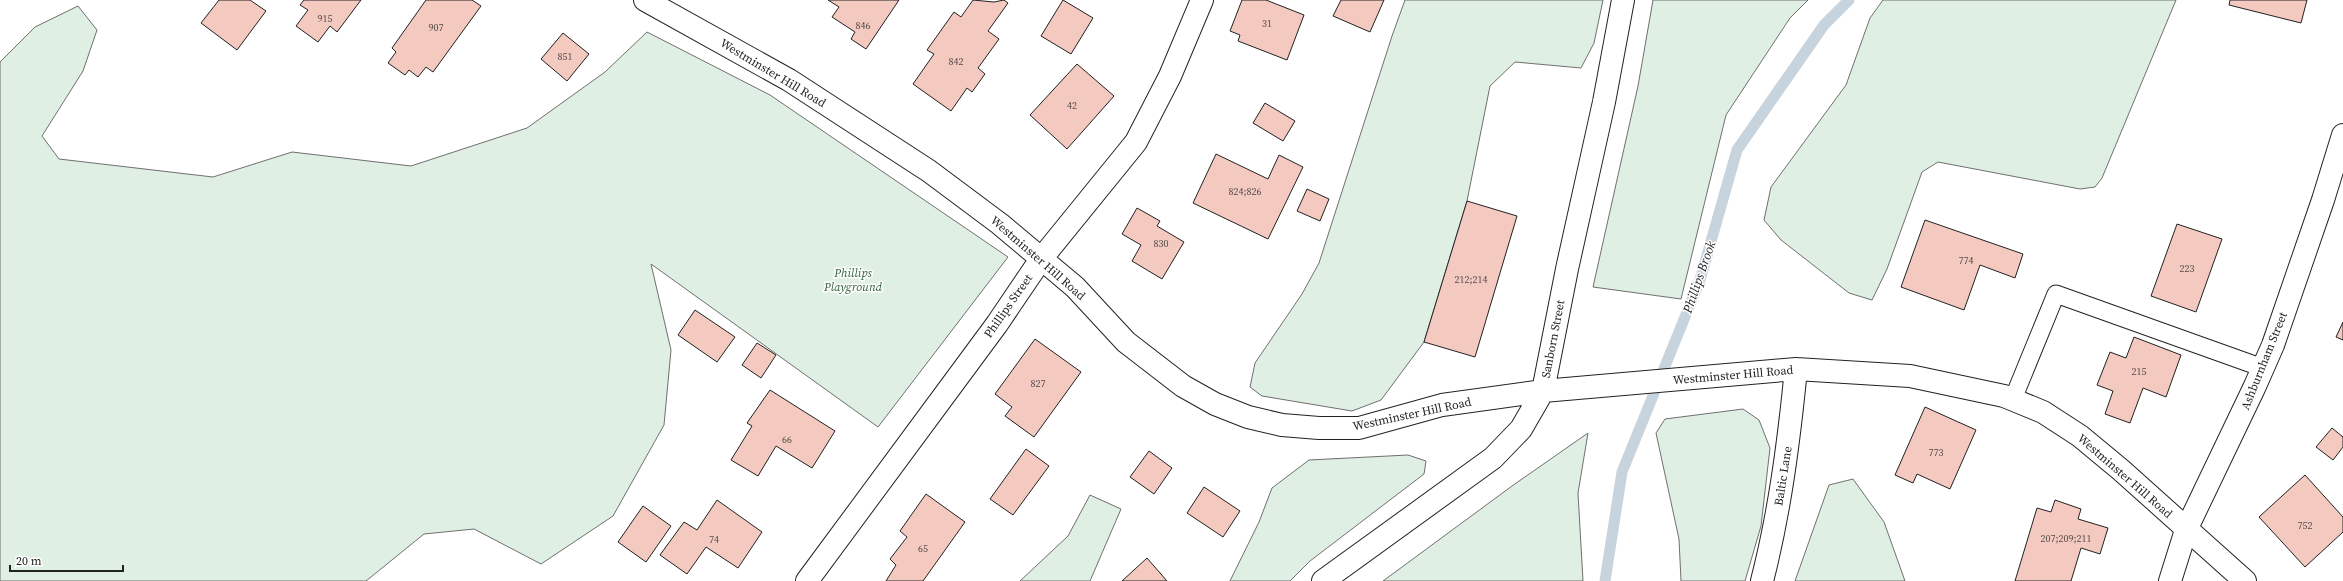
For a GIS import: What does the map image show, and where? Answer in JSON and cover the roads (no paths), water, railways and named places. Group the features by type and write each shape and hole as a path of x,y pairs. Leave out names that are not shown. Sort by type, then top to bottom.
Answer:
{"street":[{"name":"Westminster Hill Road","path":"645,0 789,80 923,167 1000,224 1075,287 1126,342 1177,381 1215,404 1248,417 1282,425 1319,428 1359,428 1442,405 1543,391 1796,369 1910,376 2014,399 2043,412 2080,436 2121,470 2186,530 2245,581"},
{"name":"Phillips Street","path":"807,581 997,324 1041,259 1136,142 1170,76 1202,0"},
{"name":"Sanborn Street","path":"1324,581 1492,458 1521,429 1543,391 1567,269 1604,102 1623,0"},
{"name":"Ashburnham Street","path":"2170,581 2186,530 2263,368 2324,200 2343,135"},
{"name":"Baltic Lane","path":"1762,581 1774,536 1789,433 1796,369"}],"lane":[{"path":"2014,399 2056,294 2263,368"}],"waterway":[{"name":"Phillips Brook","path":"1605,581 1622,472 1700,280 1737,150 1824,25 1849,0"}],"park label":[{"name":"Phillips Playground","path":"853,280"}]}
